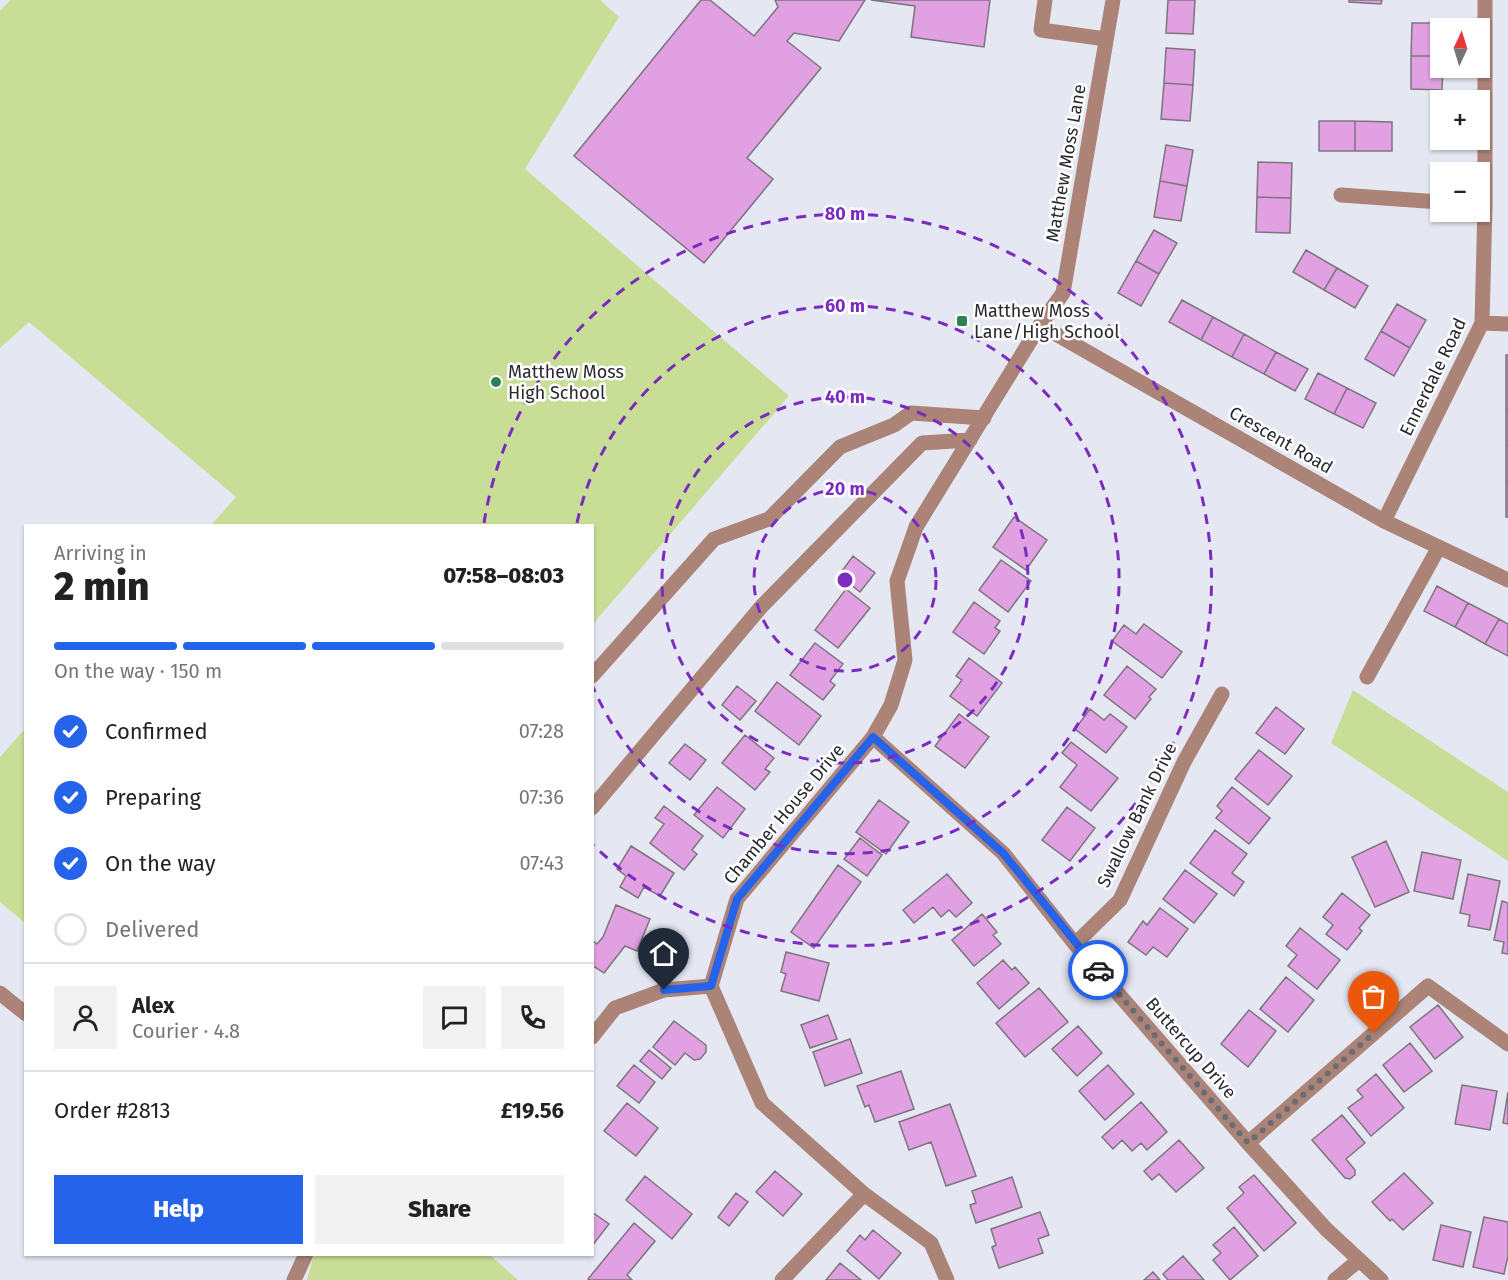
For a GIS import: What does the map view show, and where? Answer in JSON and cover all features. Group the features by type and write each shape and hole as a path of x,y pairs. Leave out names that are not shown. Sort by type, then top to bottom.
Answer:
{"street":[{"path":"1045,0 1041,30 1106,39"},
{"name":"Matthew Moss Lane","path":"1040,325 1063,293 1113,0"},
{"name":"Ennerdale Road","path":"1483,162 1485,0"},
{"path":"1341,195 1430,201"},
{"name":"Ennerdale Road","path":"1384,521 1482,323 1482,222"},
{"path":"1482,323 1508,324"},
{"name":"Chamber House Drive","path":"711,986 737,899 873,737 891,705 905,660 897,581 916,527 1040,325"},
{"name":"Crescent Road","path":"1040,325 1384,521 1508,580"},
{"path":"594,674 714,539 769,519 840,447 894,425 911,413 984,418"},
{"path":"594,806 761,607 922,443 970,440"},
{"path":"1367,676 1439,547"},
{"name":"Swallow Bank Drive","path":"1075,944 1120,900 1184,762 1222,694"},
{"name":"Buttercup Drive","path":"873,737 1003,853 1075,944 1248,1143 1326,1229 1381,1280"},
{"path":"594,1034 615,1008 664,990 711,986 762,1103 864,1194 932,1243 947,1280"},
{"path":"1248,1143 1428,986 1508,1044"},
{"path":"0,993 24,1012"},
{"path":"782,1280 864,1194"},
{"path":"294,1280 305,1256"},
{"path":"1335,1280 1359,1260"}],"green space":[{"path":"10,0 600,0 619,17 525,169 789,396 594,623 594,524 212,524 236,497 29,322 0,348 0,11"},
{"path":"1353,690 1508,792 1508,861 1331,743"},
{"path":"24,730 24,922 0,902 0,757"},
{"path":"313,1256 491,1256 518,1280 307,1280"}],"building":[{"path":"701,0 710,0 754,36 778,7 775,0 865,0 839,41 794,33 787,41 821,68 747,158 773,179 704,263 574,156"},
{"path":"871,0 990,0 984,47 911,37 915,6"},
{"path":"1168,0 1195,0 1193,34 1166,33"},
{"path":"1349,0 1382,0 1381,4 1349,2"},
{"path":"1412,23 1430,23 1430,56 1411,56"},
{"path":"1166,48 1195,50 1193,85 1164,83"},
{"path":"1411,56 1430,56 1430,78 1443,78 1442,90 1411,89"},
{"path":"1164,83 1193,85 1190,121 1161,119"},
{"path":"1319,121 1355,121 1355,151 1319,151"},
{"path":"1355,121 1392,122 1392,151 1355,151"},
{"path":"1166,145 1193,150 1187,186 1160,181"},
{"path":"1258,162 1292,163 1291,198 1257,197"},
{"path":"1160,181 1187,186 1181,221 1154,217"},
{"path":"1257,197 1291,198 1290,233 1256,232"},
{"path":"1154,230 1177,243 1159,274 1136,261"},
{"path":"1306,250 1337,268 1324,290 1293,272"},
{"path":"1136,261 1159,274 1141,306 1118,293"},
{"path":"1337,268 1368,286 1355,308 1324,290"},
{"path":"1182,300 1213,317 1201,340 1169,322"},
{"path":"1397,304 1426,320 1410,348 1381,331"},
{"path":"1213,317 1244,334 1232,357 1201,340"},
{"path":"1381,331 1410,348 1394,376 1365,359"},
{"path":"1244,334 1276,352 1264,374 1232,357"},
{"path":"1276,352 1308,369 1295,391 1264,374"},
{"path":"1506,355 1508,355 1508,410 1506,410"},
{"path":"1318,373 1347,388 1334,414 1305,399"},
{"path":"1347,388 1376,403 1363,428 1334,414"},
{"path":"1506,410 1508,410 1508,445 1506,445"},
{"path":"1506,445 1508,445 1508,482 1506,482"},
{"path":"1506,482 1508,482 1508,517 1506,517"},
{"path":"1014,517 1047,540 1026,570 993,547"},
{"path":"853,556 875,573 860,592 839,575"},
{"path":"1001,560 1031,581 1008,612 979,590"},
{"path":"1437,586 1468,603 1455,627 1424,611"},
{"path":"846,589 870,608 838,648 815,630"},
{"path":"974,602 1000,621 995,628 1000,631 984,654 953,632"},
{"path":"1468,603 1499,619 1485,644 1455,627"},
{"path":"1499,619 1508,624 1508,656 1485,644"},
{"path":"1144,624 1182,652 1162,678 1112,641 1124,625 1136,634"},
{"path":"815,643 843,664 830,681 835,685 823,700 790,675"},
{"path":"969,658 1002,683 977,716 950,696 962,680 956,676"},
{"path":"1127,666 1156,689 1135,719 1104,695"},
{"path":"777,682 821,716 799,745 755,711"},
{"path":"737,686 756,701 740,720 722,705"},
{"path":"1276,707 1304,729 1285,754 1256,733"},
{"path":"1090,709 1104,720 1110,714 1127,727 1106,753 1075,729"},
{"path":"959,714 989,737 965,768 935,746"},
{"path":"745,735 774,758 765,769 770,772 755,790 722,763"},
{"path":"1071,742 1118,778 1091,811 1060,787 1077,765 1062,753"},
{"path":"685,744 706,760 690,780 669,763"},
{"path":"1259,750 1292,776 1268,805 1235,779"},
{"path":"717,787 745,809 723,838 694,815"},
{"path":"1232,787 1270,818 1249,844 1216,818 1222,811 1217,806"},
{"path":"879,800 909,822 886,854 856,832"},
{"path":"664,806 703,836 692,850 697,854 684,870 650,843 664,824 655,818"},
{"path":"1067,807 1095,828 1070,861 1042,840"},
{"path":"1215,830 1247,854 1232,873 1244,882 1234,896 1190,863"},
{"path":"860,838 882,855 867,876 844,859"},
{"path":"1386,841 1409,892 1375,907 1352,857"},
{"path":"631,846 674,873 660,896 644,887 638,898 620,887 626,876 617,869"},
{"path":"1422,852 1461,860 1453,899 1414,891"},
{"path":"838,865 861,882 814,948 791,932"},
{"path":"1185,870 1217,894 1194,923 1163,899"},
{"path":"947,874 972,903 956,917 949,910 941,917 933,907 914,923 903,910"},
{"path":"1468,874 1500,881 1490,930 1468,926 1470,915 1460,913"},
{"path":"1342,893 1370,915 1359,928 1362,931 1347,950 1326,934 1333,925 1323,917"},
{"path":"1502,901 1508,903 1508,954 1502,953 1504,942 1494,940"},
{"path":"616,905 650,919 637,951 625,946 604,973 594,966 594,942 597,944 603,937"},
{"path":"1160,908 1188,929 1167,957 1153,947 1146,955 1128,942 1143,921 1147,925"},
{"path":"982,914 997,932 993,935 1001,944 974,966 952,940"},
{"path":"1300,928 1340,960 1317,989 1288,966 1297,955 1286,946"},
{"path":"786,952 829,963 819,1001 781,991 786,974 781,972"},
{"path":"1003,960 1012,970 1015,967 1029,983 999,1009 977,983"},
{"path":"1286,977 1314,1000 1288,1032 1260,1009"},
{"path":"1039,988 1068,1022 1025,1057 996,1023"},
{"path":"1438,1005 1463,1037 1435,1059 1410,1027"},
{"path":"1249,1010 1276,1031 1248,1067 1221,1044"},
{"path":"828,1015 837,1039 810,1048 801,1025"},
{"path":"674,1021 706,1045 706,1052 700,1059 694,1060 685,1053 675,1065 653,1047"},
{"path":"1078,1026 1102,1053 1077,1076 1052,1049"},
{"path":"850,1039 862,1073 825,1086 813,1052"},
{"path":"1410,1043 1432,1071 1404,1092 1383,1065"},
{"path":"649,1050 671,1068 662,1079 640,1061"},
{"path":"634,1065 655,1082 639,1103 617,1086"},
{"path":"1108,1065 1134,1094 1105,1120 1079,1091"},
{"path":"901,1071 914,1109 875,1122 869,1105 865,1107 857,1086"},
{"path":"1376,1074 1404,1108 1371,1136 1348,1108 1363,1097 1357,1090"},
{"path":"1462,1085 1497,1091 1490,1130 1455,1124"},
{"path":"1508,1092 1508,1124 1503,1123"},
{"path":"1141,1102 1167,1132 1147,1150 1141,1143 1132,1151 1122,1140 1113,1149 1102,1137"},
{"path":"627,1103 658,1128 636,1156 604,1131"},
{"path":"950,1104 976,1176 946,1186 931,1142 909,1150 899,1122"},
{"path":"1342,1115 1365,1143 1346,1159 1355,1170 1355,1175 1350,1179 1345,1178 1312,1140"},
{"path":"1179,1140 1204,1168 1176,1192 1159,1174 1152,1180 1144,1171"},
{"path":"775,1171 802,1194 783,1216 756,1192"},
{"path":"1404,1173 1433,1203 1403,1230 1392,1219 1390,1221 1372,1202"},
{"path":"1254,1175 1296,1223 1264,1251 1227,1208 1244,1193 1239,1187"},
{"path":"645,1176 692,1214 672,1239 626,1200"},
{"path":"1012,1177 1022,1207 976,1223 970,1205 976,1203 972,1191"},
{"path":"736,1193 748,1202 729,1226 718,1217"},
{"path":"1040,1212 1049,1235 1038,1239 1043,1253 999,1268 992,1247 996,1245 991,1229"},
{"path":"594,1213 609,1224 594,1243"},
{"path":"1484,1217 1508,1222 1508,1256 1504,1274 1473,1267"},
{"path":"634,1223 655,1241 627,1275 632,1280 588,1279"},
{"path":"1441,1225 1471,1232 1463,1267 1433,1260"},
{"path":"1234,1227 1258,1256 1230,1280 1213,1260 1221,1253 1213,1245"},
{"path":"873,1230 901,1253 879,1279 847,1251 860,1235 865,1240"},
{"path":"1183,1256 1204,1280 1168,1280 1163,1274"},
{"path":"840,1263 861,1280 826,1280"},
{"path":"1153,1272 1160,1280 1144,1280"}],"way so far":[{"path":"1098,970 1248,1143 1374,1033"}],"place":[{"name":"Matthew Moss Lane/High School","path":"962,321"},
{"name":"Matthew Moss High School","path":"496,382"}],"route":[{"path":"664,990 711,986 737,899 873,737 1003,853 1098,970"}]}
